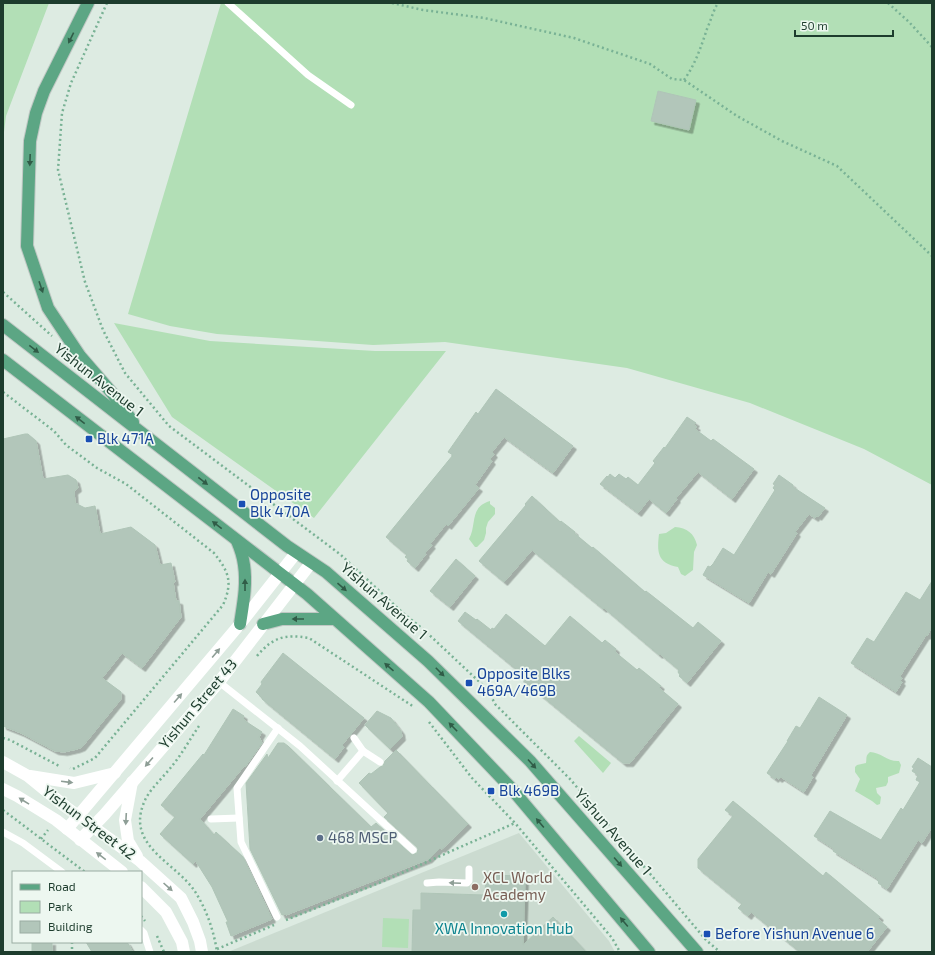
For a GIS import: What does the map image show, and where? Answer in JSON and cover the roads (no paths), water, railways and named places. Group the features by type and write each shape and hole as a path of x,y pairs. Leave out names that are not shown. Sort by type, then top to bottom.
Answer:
{"main road":[{"path":"88,3 44,91 36,113 30,141 27,246 48,308 80,356 112,393 141,433"},
{"name":"Yishun Avenue 1","path":"3,325 296,553 326,572 428,660 530,761 697,952"},
{"path":"3,360 307,594 429,702 511,788 649,952"},
{"path":"237,540 244,563 245,579 245,597 240,624"},
{"path":"263,624 282,619 334,619"}],"street":[{"path":"240,624 281,574 296,553"},
{"name":"Yishun Street 43","path":"80,840 105,814 219,682 311,563"},
{"name":"Yishun Street 43","path":"67,829 240,624"},
{"name":"Yishun Street 42","path":"3,762 28,776 78,816 140,861 181,898 193,922 200,941 202,952"},
{"path":"28,776 74,783 115,773"},
{"path":"132,781 125,820 128,841 140,861"},
{"name":"Yishun Street 42","path":"3,789 56,820 121,871"},
{"path":"142,888 166,912 182,942 184,952"}],"lane":[{"path":"228,3 308,75 351,105"},
{"path":"219,682 300,746 413,850"},
{"path":"277,917 241,842 237,788 278,728"},
{"path":"354,738 363,751 380,762"},
{"path":"337,781 363,751"},
{"path":"211,819 239,818"},
{"path":"3,832 23,843 61,871"},
{"path":"427,883 467,883 469,881 470,869"},
{"path":"142,931 150,952"}],"place":[{"name":"Blk 471A","path":"89,439"},
{"name":"Opposite Blk 470A","path":"242,504"},
{"name":"Opposite Blks 469A/469B","path":"469,683"},
{"name":"Blk 469B","path":"491,791"},
{"name":"468 MSCP","path":"320,838"},
{"name":"XCL World Academy","path":"475,887"},
{"name":"XWA Innovation Hub","path":"504,914"},
{"name":"Before Yishun Avenue 6","path":"707,934"}]}
